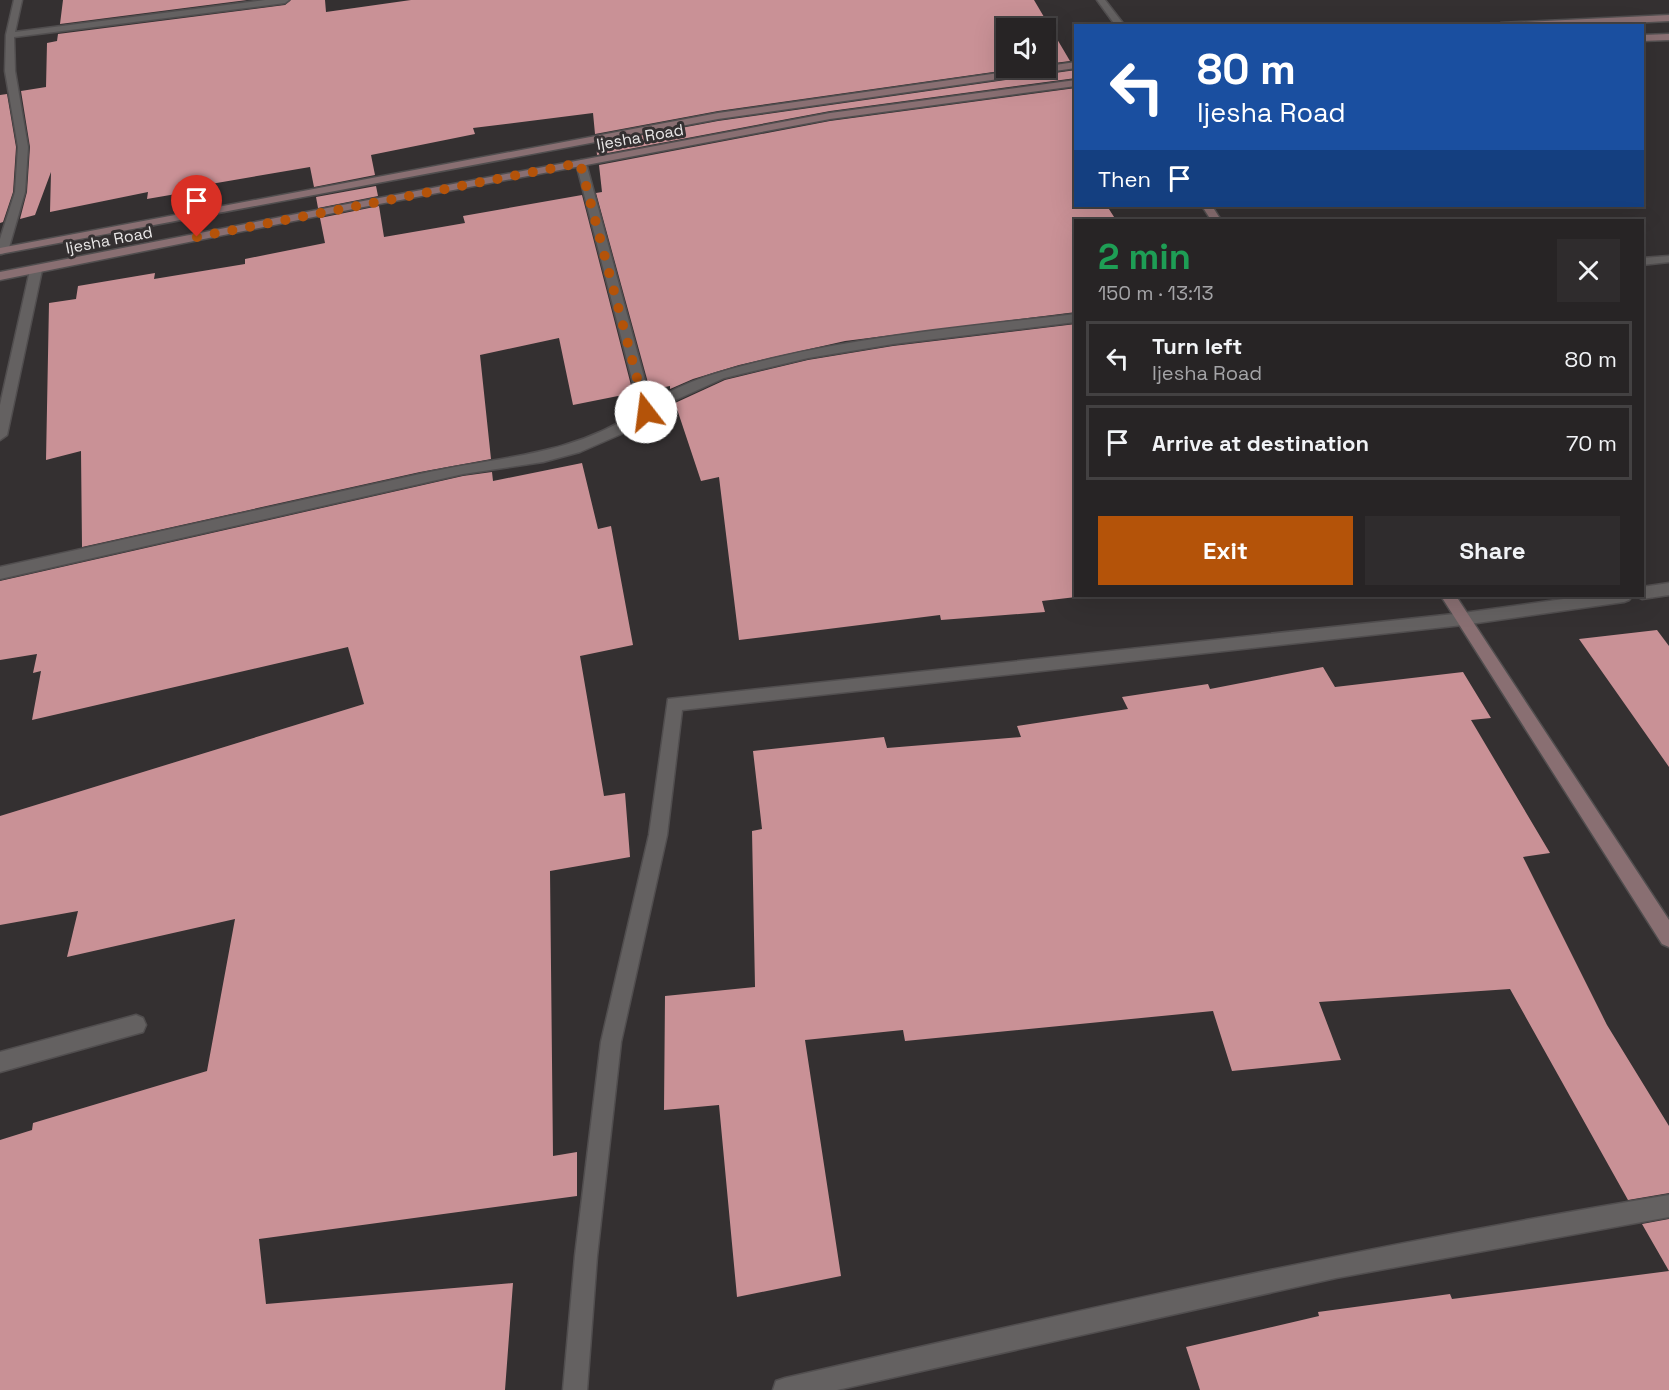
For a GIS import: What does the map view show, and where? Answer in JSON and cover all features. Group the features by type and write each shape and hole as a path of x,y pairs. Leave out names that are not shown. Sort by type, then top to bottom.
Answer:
{"main road":[{"path":"1543,24 1669,18"},
{"path":"1644,38 1669,37"},
{"name":"Ijesha Road","path":"1,251 718,116 898,88 1074,65"},
{"name":"Ijesha Road","path":"0,276 358,204 830,116 1074,83"},
{"path":"1449,597 1669,937"}],"street":[{"path":"1,251 20,192 23,147 5,72 10,34 18,0"},
{"path":"10,34 285,0"},
{"path":"1101,0 1119,24"},
{"path":"580,163 646,412"},
{"path":"1644,262 1669,259"},
{"path":"0,435 36,270"},
{"path":"0,573 463,469 543,457 580,447 623,428 666,399 720,375 808,354 893,340 1074,318"},
{"path":"1644,593 1669,589"},
{"path":"575,1390 586,1256 611,1042 658,835 674,704 1463,619 1617,597"},
{"path":"0,1062 136,1025"},
{"path":"785,1390 1172,1301 1552,1225 1669,1206"}],"building":[{"path":"63,0 247,0 60,24"},
{"path":"291,0 325,0 326,12 411,0 1034,0 1045,18 996,18 996,72 718,111 595,134 593,113 473,128 475,134 371,155 375,175 314,187 310,167 205,185 205,189 147,199 148,192 50,212 51,172 35,215 20,219 27,192 30,147 21,91 46,87 47,43 57,41 58,34 285,5"},
{"path":"1056,37 1070,61 1056,63"},
{"path":"1074,70 1074,78 830,111 597,155 596,144 718,121 1020,78 1056,78 1056,73"},
{"path":"1074,88 1074,207 1108,207 1115,219 1074,219 1074,312 845,341 739,365 693,379 670,389 670,386 650,390 596,193 602,192 599,165 830,121"},
{"path":"7,94 16,147 13,192 3,222 0,223 0,95"},
{"path":"376,186 378,196 318,208 316,197"},
{"path":"582,195 633,393 573,405 559,338 480,355 491,459 420,472 82,547 81,451 46,460 49,303 76,299 78,286 155,273 154,279 245,264 245,259 325,243 320,218 379,206 384,237 465,223 463,216"},
{"path":"1074,324 1074,597 1076,597 1042,601 1045,612 941,620 940,615 739,640 719,477 701,481 675,403 725,380 808,360 893,346"},
{"path":"582,463 598,529 611,526 633,645 580,656 604,796 625,793 630,857 550,871 553,1156 577,1152 577,1196 259,1239 266,1304 513,1283 505,1390 0,1390 0,1140 32,1130 33,1123 207,1071 235,919 67,957 78,911 0,925 0,816 364,704 348,647 32,720 41,671 33,673 37,654 0,660 0,581 463,476 492,472 493,481"},
{"path":"1657,630 1669,646 1669,767 1579,639"},
{"path":"1323,667 1335,687 1463,672 1491,718 1471,720 1550,853 1523,857 1607,1025 1669,1126 1669,1193 1628,1200 1510,989 1319,1002 1341,1060 1232,1071 1213,1011 905,1041 903,1030 805,1040 841,1276 737,1297 719,1105 664,1110 665,996 755,987 752,831 762,829 753,751 884,737 887,748 1021,737 1017,726 1128,709 1122,697 1208,684 1210,689"},
{"path":"1669,1219 1669,1271 1642,1224"},
{"path":"1669,1271 1669,1390 1200,1390 1186,1347 1319,1316 1318,1312 1450,1294 1452,1299"}],"route":[{"path":"197,237 358,204 580,163 646,412"}]}
